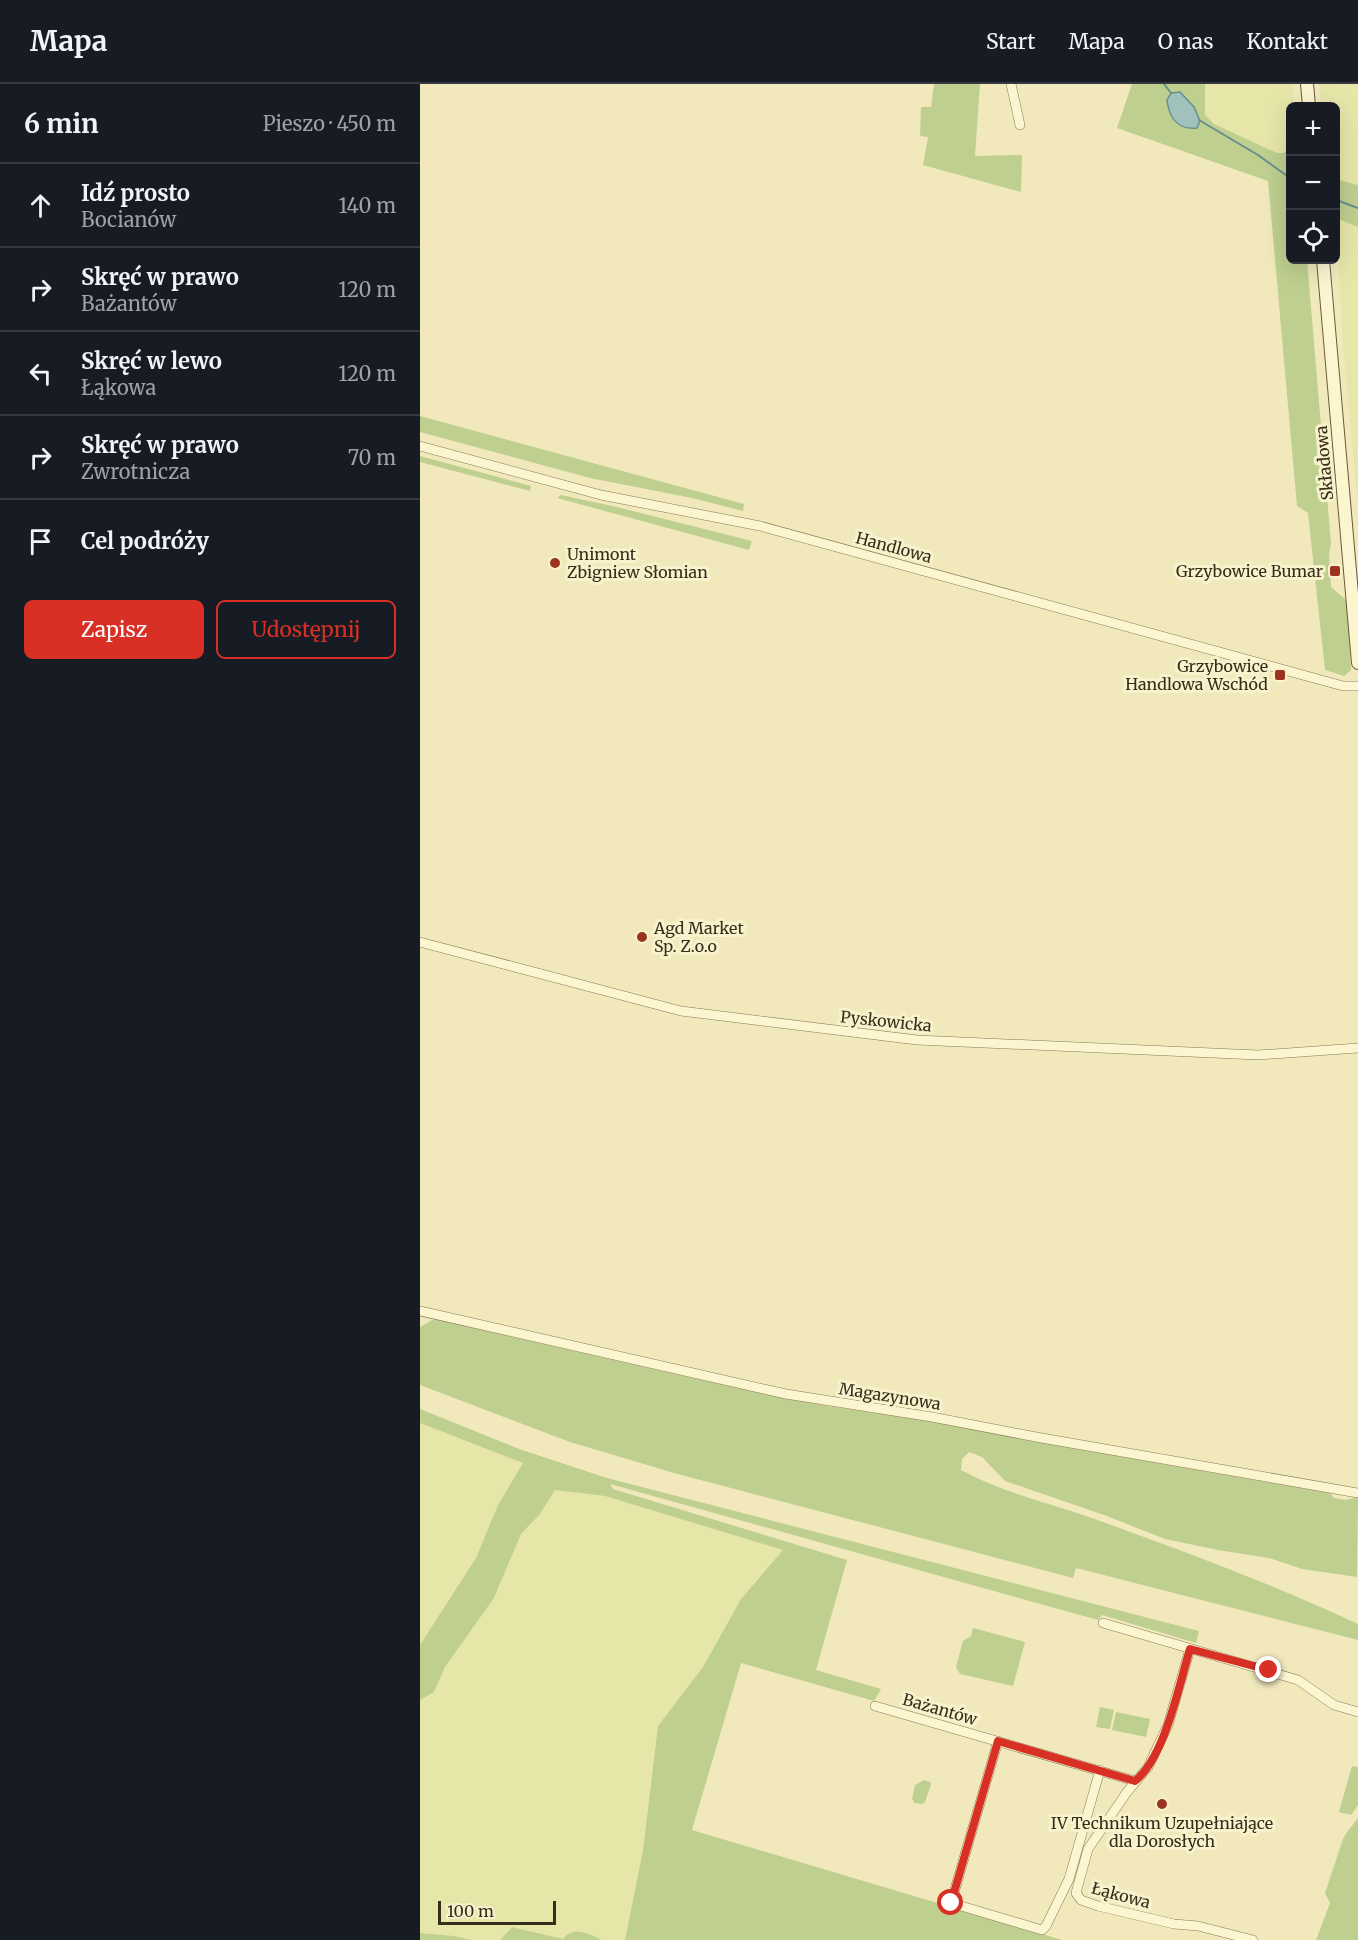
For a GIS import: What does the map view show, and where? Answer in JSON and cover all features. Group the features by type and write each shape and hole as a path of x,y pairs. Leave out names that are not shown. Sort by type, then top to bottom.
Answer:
{"main road":[{"path":"1307,84 1309,102"},
{"name":"Składowa","path":"1323,264 1358,663"}],"street":[{"path":"1011,84 1020,125"},
{"name":"Handlowa","path":"420,446 601,495 750,524 1343,686 1358,686"},
{"name":"Pyskowicka","path":"420,942 681,1011 917,1040 1258,1055 1358,1048"},
{"name":"Magazynowa","path":"420,1311 786,1394 932,1417 1358,1494"},
{"path":"1103,1623 1298,1680 1334,1706 1358,1712"},
{"name":"Łąkowa","path":"1190,1649 1168,1725 1149,1767 1135,1781 1088,1849 1076,1893 1077,1898 1098,1906 1174,1924 1194,1925 1252,1940"},
{"name":"Bażantów","path":"875,1706 1135,1781"},
{"path":"998,1741 951,1903 1042,1930 1066,1888 1100,1770"}],"shaded area":[{"path":"1205,84 1293,84 1294,102 1286,102 1286,151 1283,153 1277,153 1214,124 1205,115"},
{"path":"1319,84 1358,84 1358,185 1340,180 1340,102 1321,102"},
{"path":"1340,220 1358,227 1358,507 1343,345 1339,264"},
{"path":"420,1423 523,1463 498,1505 476,1558 420,1645"},
{"path":"555,1490 605,1496 783,1550 741,1599 703,1667 658,1726 643,1850 625,1940 602,1940 586,1932 573,1931 565,1935 563,1939 512,1927 500,1940 471,1940 420,1933 420,1700 434,1691 445,1667 494,1598 521,1534 540,1514"}],"green space":[{"path":"934,84 980,84 975,156 1022,155 1021,192 923,165 928,137 920,136 921,107 931,107"},
{"path":"1132,84 1205,84 1205,115 1214,124 1277,153 1286,151 1286,264 1307,264 1331,544 1329,553 1331,587 1347,601 1351,670 1344,676 1325,670 1308,513 1297,506 1268,181 1117,128"},
{"path":"1340,180 1358,185 1358,227 1340,220"},
{"path":"420,416 744,504 743,511 692,498 590,478 420,432"},
{"path":"420,456 531,486 530,491 420,462"},
{"path":"561,495 752,541 749,550 557,498"},
{"path":"434,1319 827,1406 958,1425 1049,1444 1330,1493 1334,1498 1345,1500 1358,1497 1357,1577 1302,1569 1269,1558 1165,1539 1005,1481 982,1457 969,1452 962,1459 961,1470 995,1486 1135,1534 1295,1596 1358,1624 1358,1640 1076,1568 1073,1578 674,1473 570,1442 420,1385 420,1327"},
{"path":"420,1409 519,1449 607,1478 1199,1631 1196,1643 1102,1615 1098,1620 610,1484 613,1489 847,1560 816,1670 881,1689 874,1701 741,1663 692,1830 1062,1940 625,1940 643,1850 658,1726 703,1667 741,1599 783,1550 605,1496 555,1490 540,1514 521,1534 494,1598 445,1667 434,1692 420,1700 420,1645 476,1558 498,1505 523,1463 420,1423"},
{"path":"973,1628 1025,1642 1013,1686 960,1674 956,1667 963,1641 971,1636"},
{"path":"1100,1707 1114,1710 1110,1729 1096,1727"},
{"path":"1116,1712 1150,1719 1146,1737 1112,1730"},
{"path":"1352,1766 1358,1767 1358,1805 1351,1815 1339,1812"},
{"path":"924,1780 931,1784 925,1802 915,1803 912,1799 915,1785"},
{"path":"1358,1818 1358,1940 1316,1940 1330,1903 1325,1893 1343,1839"},
{"path":"512,1927 563,1939 572,1932 582,1932 602,1940 500,1940"},
{"path":"420,1933 454,1936 471,1940 420,1940"}],"water":[{"path":"1180,92 1194,107 1200,121 1197,128 1180,125 1172,117 1167,100 1171,93"}],"waterway":[{"path":"1164,84 1171,93"},
{"path":"1199,120 1258,155 1286,175"},
{"path":"1340,201 1358,208"}],"place":[{"name":"Unimont Zbigniew Słomian","path":"555,563"},
{"name":"Grzybowice Bumar","path":"1335,571"},
{"name":"Grzybowice Handlowa Wschód","path":"1280,675"},
{"name":"Agd Market Sp. Z.o.o","path":"642,937"},
{"name":"IV Technikum Uzupełniające dla Dorosłych","path":"1162,1804"}],"route":[{"path":"951,1903 998,1741 1135,1781 1149,1767 1168,1725 1190,1649 1269,1670"}]}
